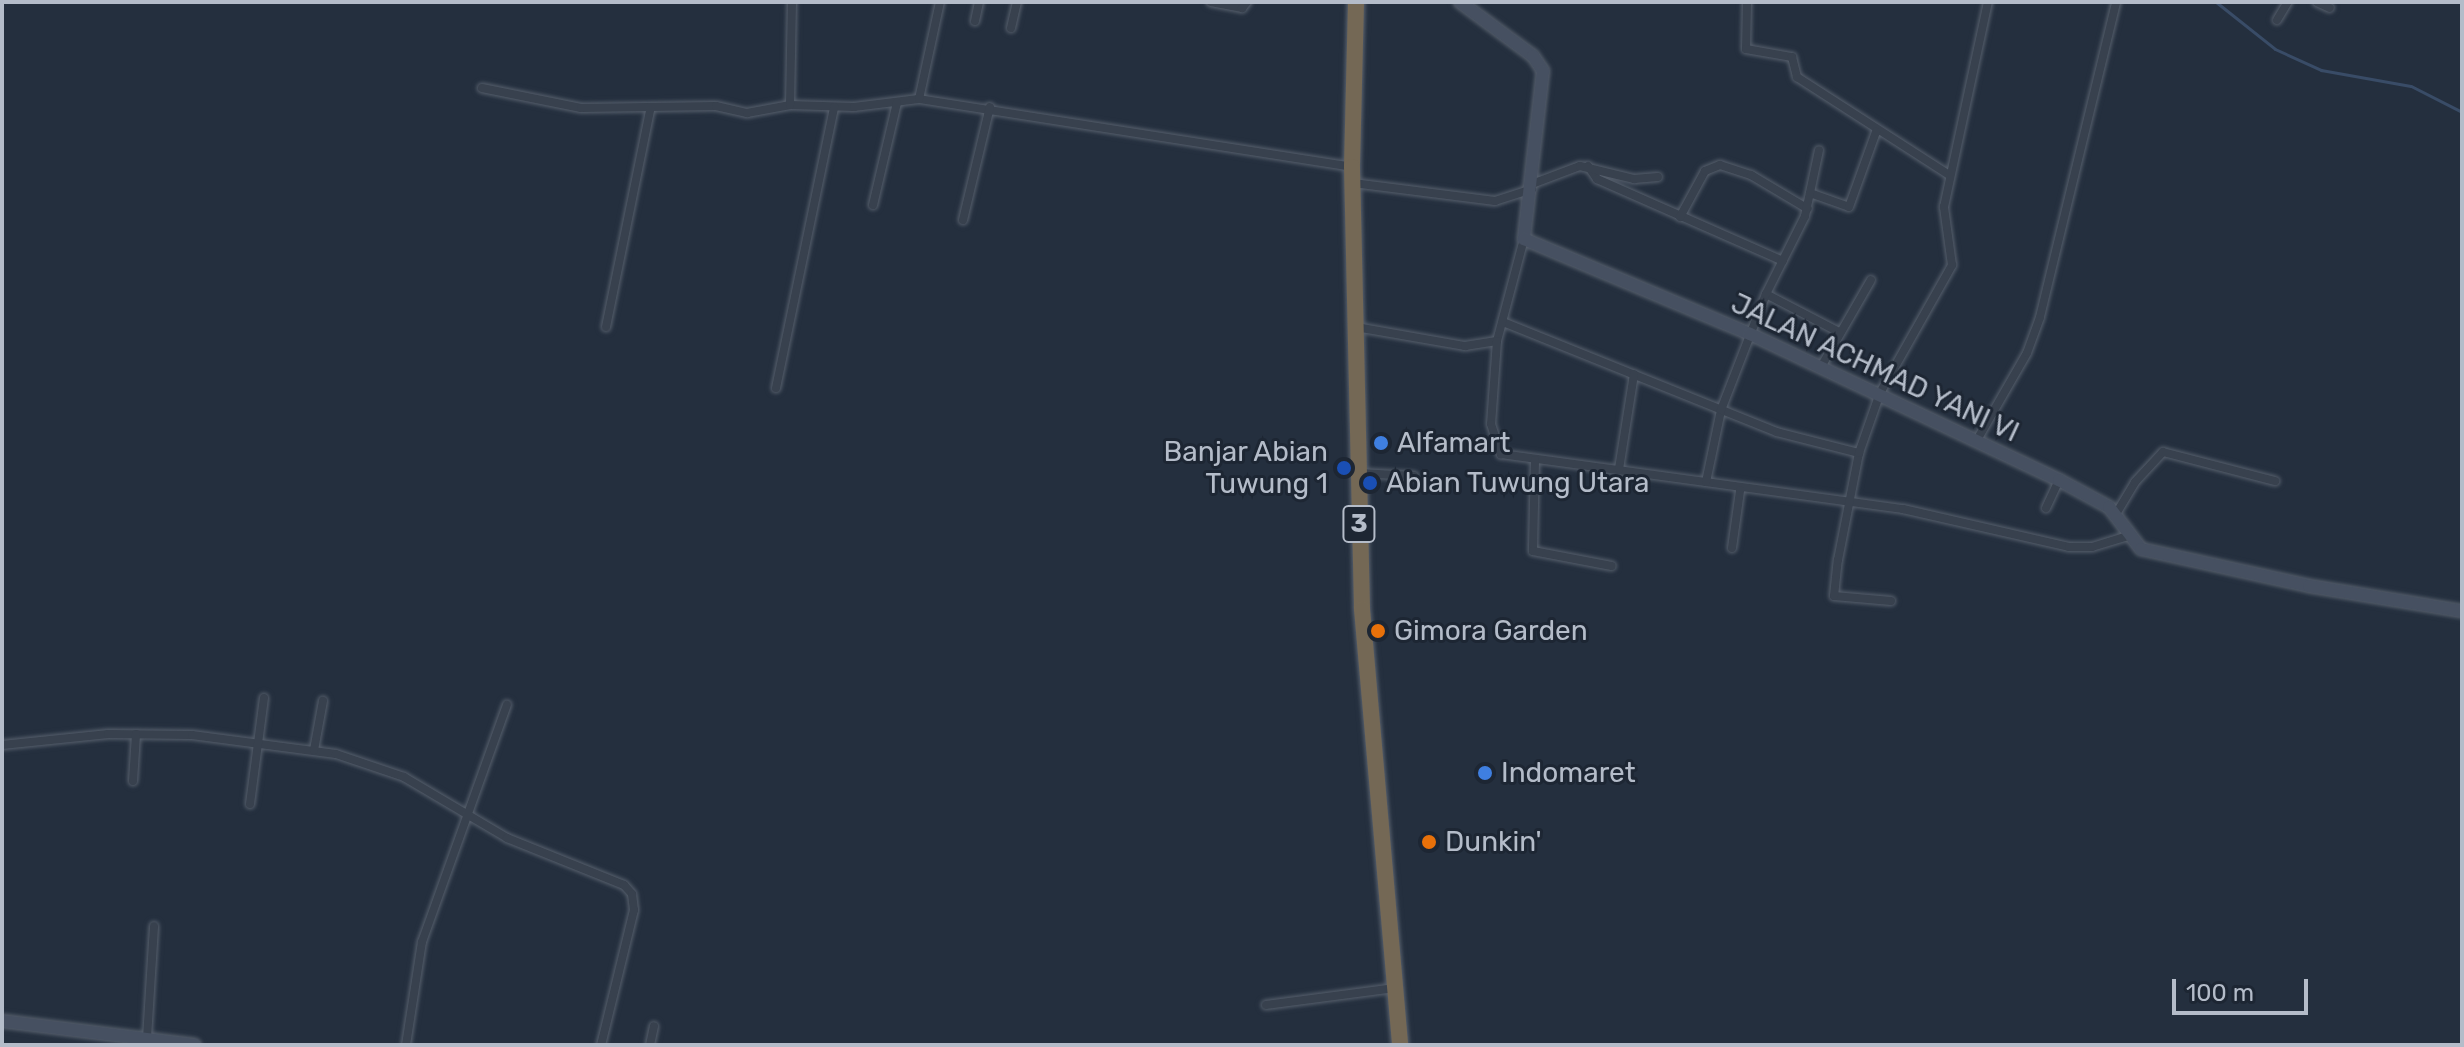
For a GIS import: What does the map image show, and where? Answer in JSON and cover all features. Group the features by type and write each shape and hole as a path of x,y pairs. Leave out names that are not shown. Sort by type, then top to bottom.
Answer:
{"highway":[{"name":"3","path":"1356,2 1353,175 1363,624 1400,1045"}],"street":[{"path":"790,105 792,2"},
{"path":"919,99 940,2"},
{"path":"975,21 979,2"},
{"path":"1011,28 1017,2"},
{"path":"1211,2 1242,8 1247,2"},
{"path":"1747,2 1746,49 1792,57 1797,77 1876,132 1949,175"},
{"path":"1891,601 1834,596 1847,505 1859,453 1880,393 1951,271 1944,217 1949,175 1988,2"},
{"path":"1977,440 2027,353 2040,317 2116,2"},
{"path":"2277,20 2288,2"},
{"path":"2317,2 2330,8"},
{"path":"1469,4 1542,67 1532,191 1524,239 1497,341 1493,440 1500,454 1706,482 1740,491 1903,509 2069,547 2092,547 2128,536"},
{"path":"482,88 568,106 650,110 716,106 747,113 790,105 834,107 919,99 990,107 1495,201 1532,191 1553,172 1590,170 1634,179 1658,177"},
{"path":"873,205 897,103"},
{"path":"776,388 834,107"},
{"path":"963,220 990,107"},
{"path":"606,327 650,110"},
{"path":"1810,193 1849,207 1876,132"},
{"path":"1706,482 1721,410 1766,294 1808,209 1819,150"},
{"path":"1680,217 1705,171 1720,165 1751,175 1808,209"},
{"path":"1590,170 1680,217 1783,261"},
{"name":"JALAN ACHMAD YANI VI","path":"1524,239 1750,334 1880,393 2059,480 2116,514"},
{"path":"1821,367 1871,280"},
{"path":"1766,294 1839,332"},
{"path":"1503,322 1786,435 1859,453"},
{"path":"1355,327 1465,346 1497,341"},
{"path":"1619,469 1634,374"},
{"path":"2275,481 2163,452 2135,482 2116,514 2128,536 2141,549 2164,556 2462,611"},
{"path":"1535,460 1533,551 1612,566"},
{"path":"1358,473 1414,476"},
{"path":"2046,508 2059,480"},
{"path":"1732,548 1740,491"},
{"path":"250,804 264,698"},
{"path":"314,750 323,701"},
{"path":"406,1045 422,942 471,815 507,705"},
{"path":"133,781 136,734"},
{"path":"2,745 136,734 257,742 314,750 389,771 507,838 624,885 632,894 634,910 601,1045"},
{"path":"147,1038 154,926"},
{"path":"1266,1005 1395,988"},
{"path":"2,1021 195,1045"},
{"path":"650,1045 654,1026"}],"waterway":[{"path":"2216,2 2275,49 2321,70 2411,86 2462,112"}],"place":[{"name":"Alfamart","path":"1381,443"},
{"name":"Banjar Abian Tuwung 1","path":"1344,468"},
{"name":"Abian Tuwung Utara","path":"1370,483"},
{"name":"Gimora Garden","path":"1378,631"},
{"name":"Indomaret","path":"1485,773"},
{"name":"Dunkin'","path":"1429,842"}]}
